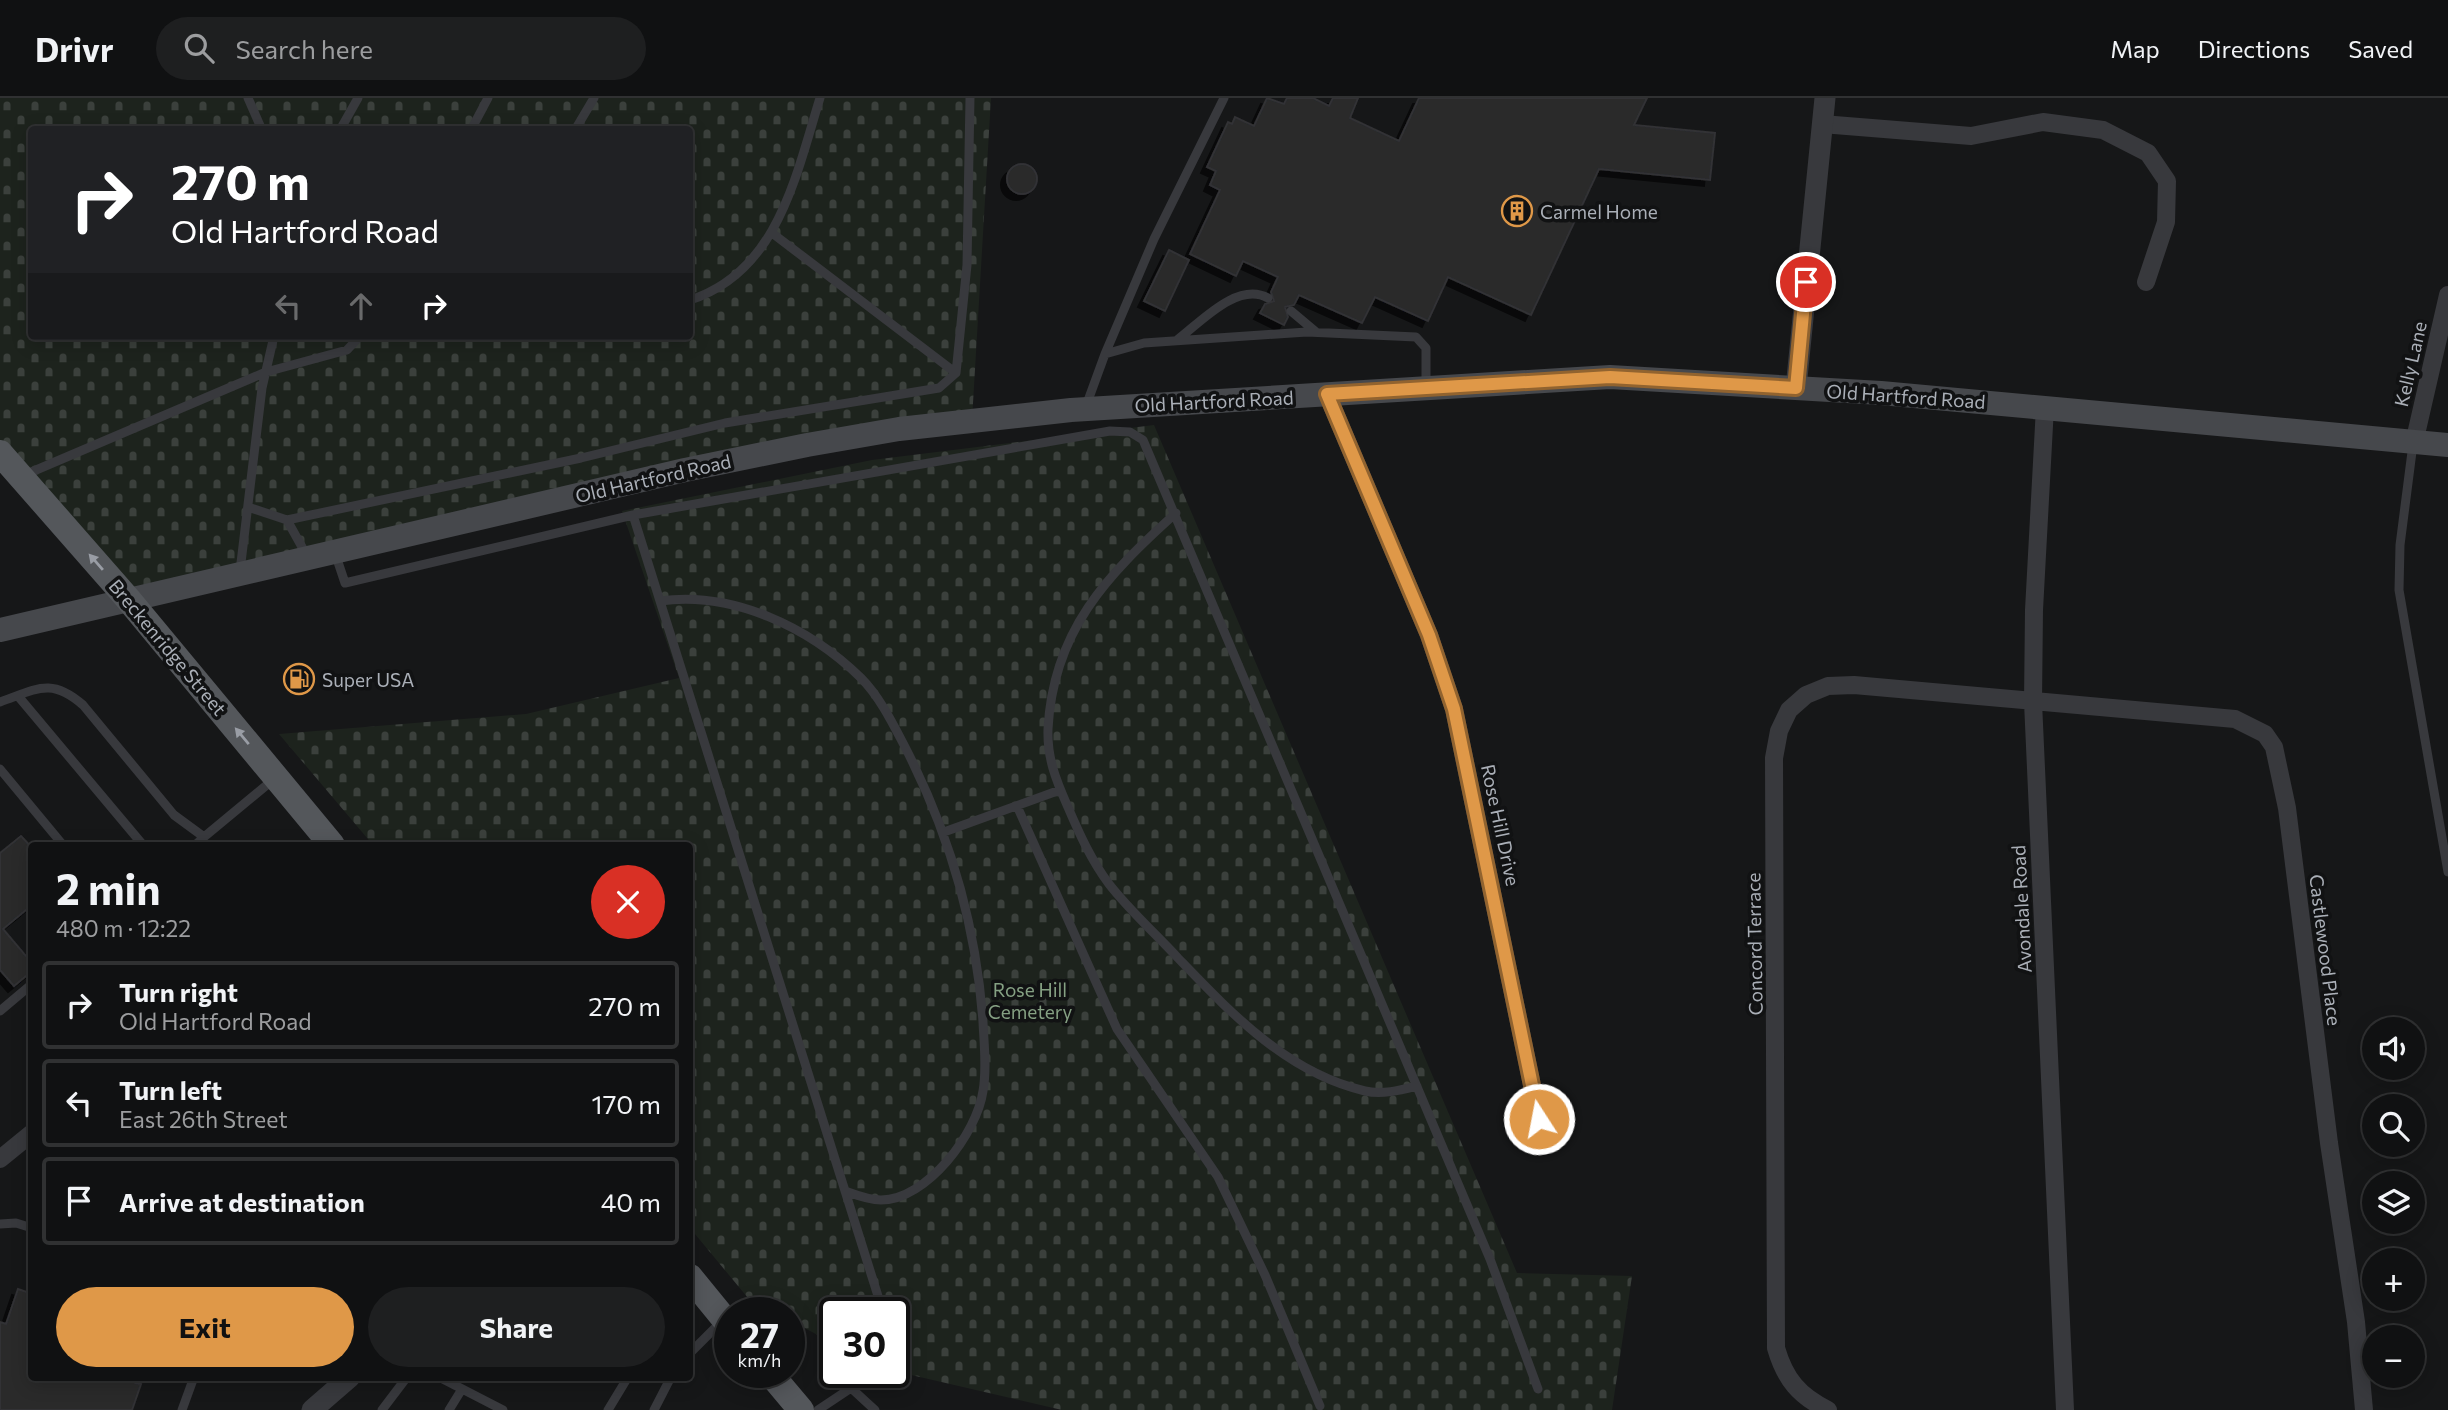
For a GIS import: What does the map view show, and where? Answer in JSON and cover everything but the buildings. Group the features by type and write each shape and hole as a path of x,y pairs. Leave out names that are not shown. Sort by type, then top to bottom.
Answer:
{"main road":[{"name":"Old Hartford Road","path":"0,630 308,557 807,445 911,427 1085,409 1610,377 2045,407 2448,445"},
{"name":"Breckenridge Street","path":"0,453 128,599 330,842"},
{"path":"693,1281 714,1307"},
{"path":"782,1388 801,1410"}],"street":[{"path":"1796,388 1825,98"},
{"path":"1822,124 1971,136 2043,122 2102,130 2148,153 2167,181 2166,222 2146,282"},
{"name":"Kelly Lane","path":"2414,443 2448,295"},
{"name":"Rose Hill Drive","path":"1327,394 1429,635 1454,709 1539,1119"},
{"name":"Avondale Road","path":"2045,407 2034,610 2033,702 2065,1410"},
{"name":"Concord Terrace","path":"1828,1410 1811,1402 1794,1387 1782,1369 1776,1348 1777,1072 1772,789 1779,731 1789,710 1806,695 1828,686 1882,686 2033,702"},
{"name":"Castlewood Place","path":"2033,702 2235,719 2265,734 2274,747 2287,808 2329,1143 2356,1322 2364,1410"},
{"path":"0,1159 28,1136"},
{"path":"312,1410 345,1381"}],"lane":[{"path":"248,98 260,126"},
{"path":"342,126 358,98"},
{"path":"473,126 488,98"},
{"path":"577,126 594,98"},
{"path":"693,299 706,295 735,276 772,233 798,176 820,98"},
{"path":"248,508 287,520 581,458 725,423 939,388 956,373 967,265 970,98"},
{"path":"1085,409 1105,354 1154,239 1224,98"},
{"path":"772,233 956,373"},
{"path":"1176,341 1226,303 1249,293 1268,298"},
{"path":"1291,311 1316,332"},
{"path":"1105,354 1144,343 1316,332 1416,337 1426,348 1426,387"},
{"path":"240,573 266,372 273,340"},
{"path":"21,477 266,372 346,350 356,340"},
{"path":"335,551 345,583 633,514 1110,431 1130,432 1143,439 1490,1259 1538,1389"},
{"path":"2414,443 2405,486 2399,590 2448,872"},
{"path":"1176,513 1100,587 1076,625 1055,679 1048,730 1050,766 1060,790 1086,848 1108,884 1255,1035 1298,1063 1366,1092 1396,1092 1417,1086"},
{"path":"633,514 878,1297"},
{"path":"287,520 308,557"},
{"path":"660,601 699,598 749,610 797,631 838,659 861,679 877,699 920,777 944,832 969,920 980,986 984,1091 964,1140 924,1183 900,1195 882,1200 845,1191"},
{"path":"0,702 47,687 66,690 83,705 174,815 204,837"},
{"path":"18,696 140,842"},
{"path":"0,769 61,842"},
{"path":"198,842 276,777"},
{"path":"944,832 1060,790"},
{"path":"1017,806 1117,1029 1218,1177 1229,1198 1265,1275 1320,1406"},
{"path":"0,1011 28,987"},
{"path":"0,1224 16,1223 28,1227"},
{"path":"693,1351 714,1334"},
{"path":"182,1410 193,1381"},
{"path":"382,1410 404,1381"},
{"path":"447,1381 503,1410"},
{"path":"608,1410 626,1381"},
{"path":"654,1410 669,1381"},
{"path":"818,1410 851,1388 875,1410"},
{"path":"449,1410 462,1389"}],"green space":[{"path":"0,98 991,98 972,420 128,599 0,453"},
{"name":"Rose Hill Cemetery","path":"1154,425 1517,1273 1632,1276 1612,1410 1062,1410 910,1375 910,1297 819,1297 819,1336 805,1328 805,1297 747,1297 693,1232 693,842 370,842 279,734 526,714 679,678 622,511 872,460"}],"place":[{"name":"Carmel Home","path":"1517,211"},
{"name":"Super USA","path":"299,679"}],"route":[{"path":"1539,1119 1468,765 1454,709 1429,635 1327,394 1610,377 1796,388 1806,282"}]}
